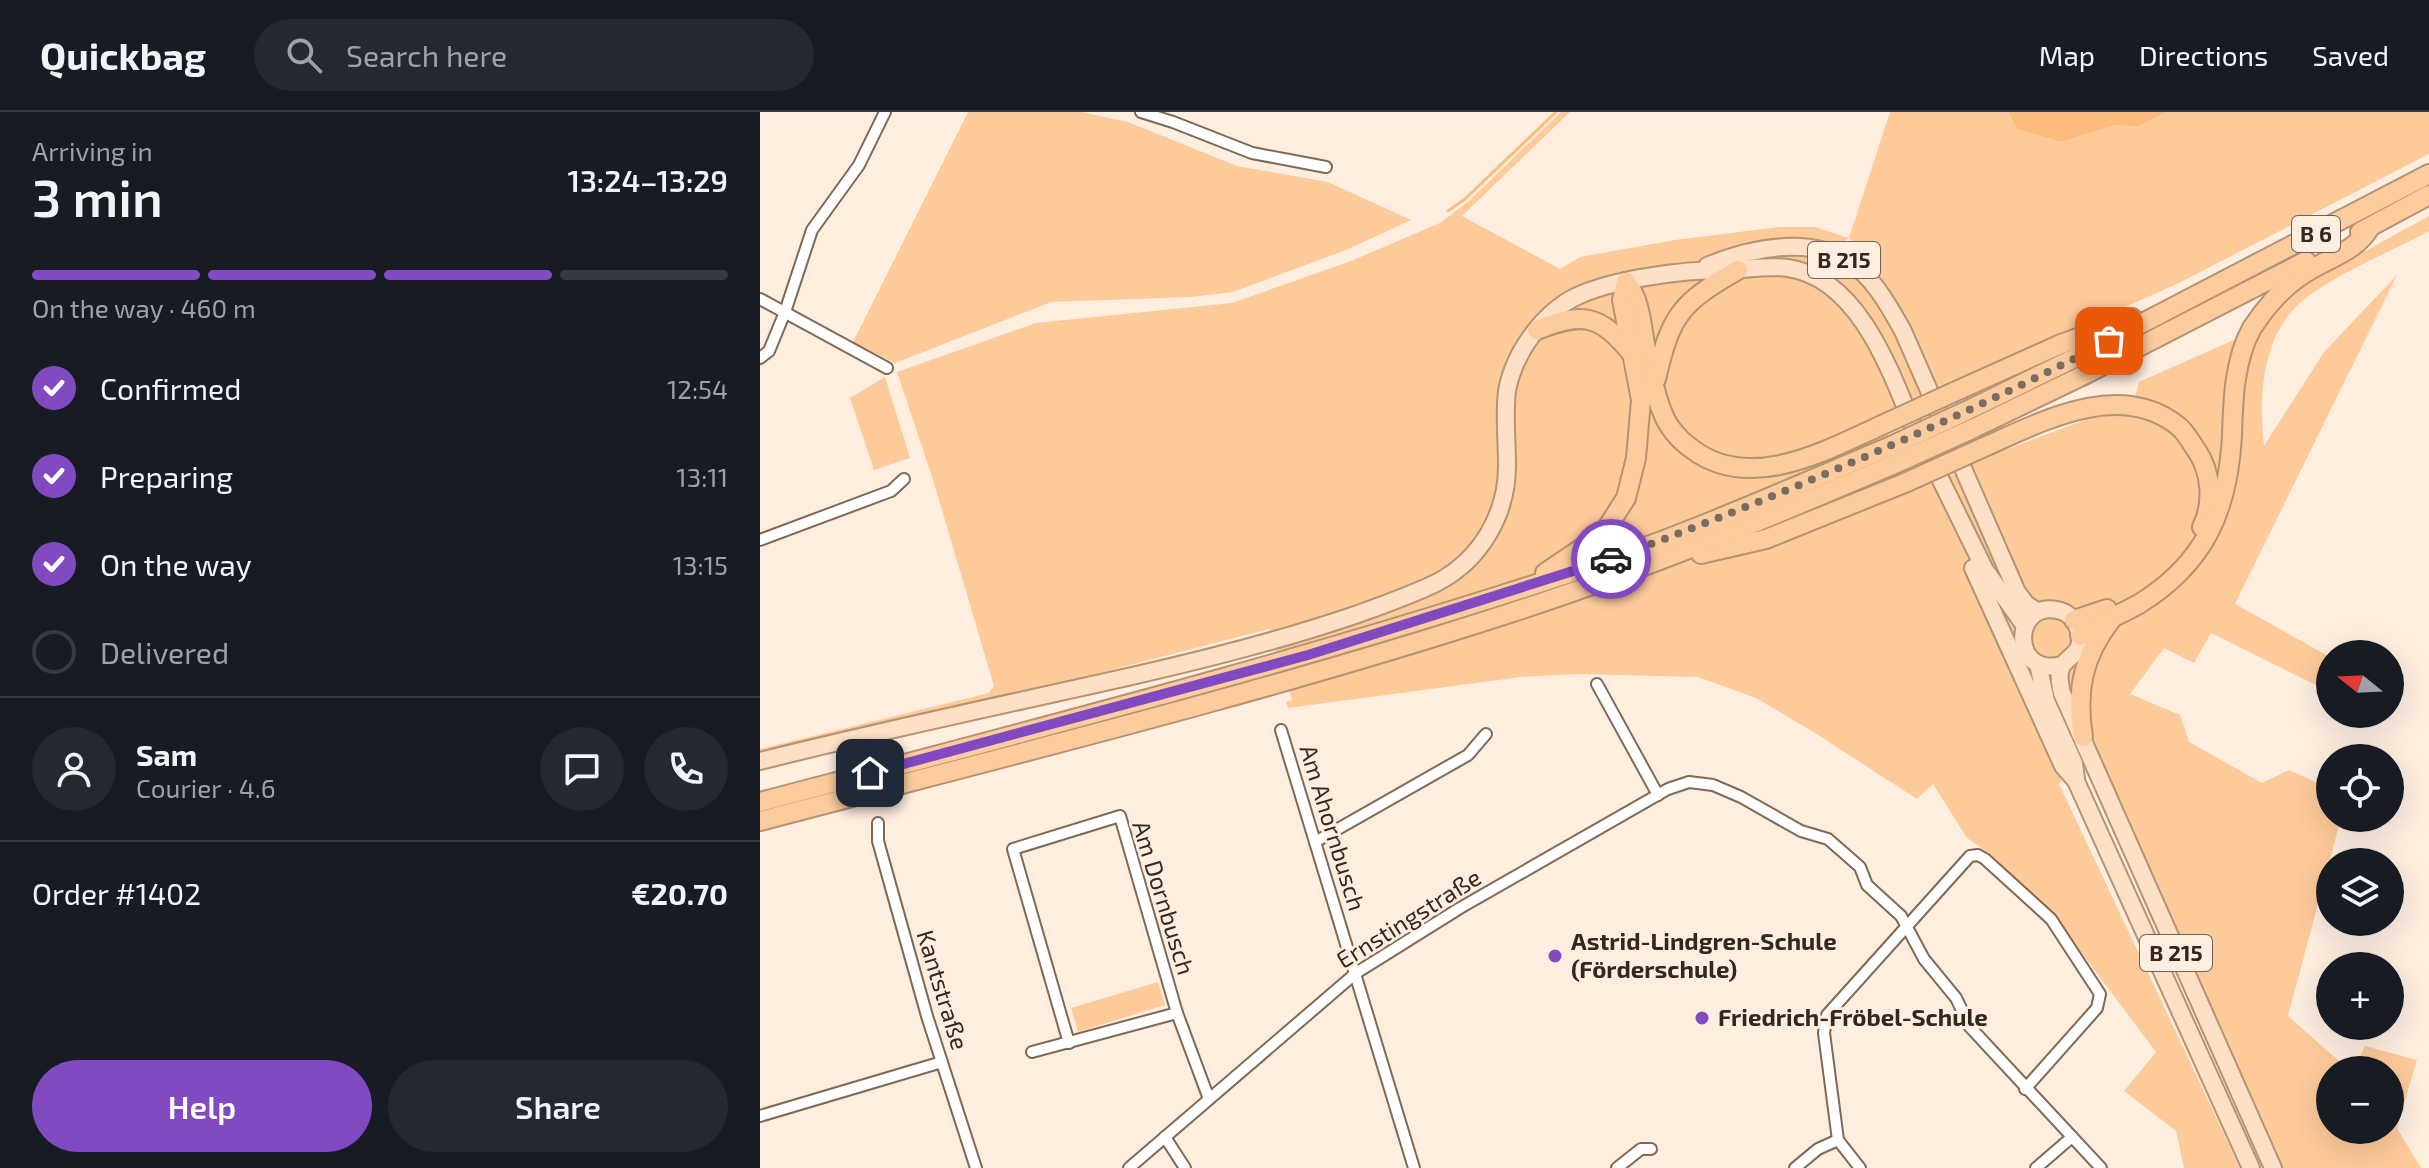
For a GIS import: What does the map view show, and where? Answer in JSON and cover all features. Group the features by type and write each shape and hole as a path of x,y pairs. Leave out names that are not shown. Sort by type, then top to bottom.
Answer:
{"highway":[{"name":"B 6","path":"1968,420 2429,174"},
{"name":"B 6","path":"760,821 1319,672 1512,612 1766,520 1895,454 2206,313 2429,195"},
{"path":"2077,628 2116,614 2167,585 2195,557 2215,523 2225,492 2239,360 2251,330 2274,299 2300,275 2363,240 2370,227"},
{"path":"1655,382 1667,335 1686,304 1738,270"},
{"path":"1626,282 1636,295 1662,412 1679,440 1706,460 1746,468 1800,461 2061,344 2203,293"},
{"path":"1518,589 1603,534 1626,498 1636,458 1641,400 1622,300 1626,282"},
{"path":"1537,330 1564,321 1598,322 1614,331 1633,356"},
{"path":"1632,570 1766,539 1907,482 2047,419 2103,405 2128,404 2152,410 2181,428 2203,460 2210,489 2206,519 2189,551 2164,579 2077,628"},
{"name":"B 6","path":"760,802 1286,661 1518,589 1895,454"},
{"path":"2083,737 2079,697 2082,675 2092,649 2116,614"}],"main road":[{"name":"B 215","path":"1698,270 1734,255 1790,247 1822,251 1860,270 1884,297 1903,331 2017,592 2026,604 2038,612"},
{"name":"B 215","path":"760,761 1276,640 1396,600 1441,580 1470,559 1485,540 1499,513 1507,468 1507,394 1518,358 1537,330 1566,302 1584,293 1626,282 1698,270 1765,266 1792,268 1826,284 1854,307 1867,327 1921,445 1985,570 2025,626 2022,643 2031,659 2038,664 2046,701 2074,763 2076,781"},
{"name":"B 215","path":"1921,445 1923,460 2063,766 2076,781 2251,1168"},
{"path":"2025,626 2038,612 2045,610 2061,611 2077,628 2075,653 2062,665 2046,667 2038,664"},
{"name":"B 215","path":"2062,665 2059,678 2071,717 2083,737 2130,851 2273,1168"}],"street":[{"path":"760,358 769,351 785,312 812,230 859,165 885,112"},
{"path":"1141,112 1252,153 1326,167"},
{"path":"760,299 887,368"},
{"path":"760,540 891,491 904,479"},
{"path":"1597,684 1658,795"},
{"name":"Am Ahornbusch","path":"1281,730 1414,1168"},
{"path":"1315,842 1468,755 1486,734"},
{"name":"Ernstingstraße","path":"1129,1168 1356,973 1460,908 1658,795 1689,782 1713,785 1801,831 1828,839 1860,867 1867,885 1907,924 1924,959 1956,998 1970,1027 2101,1168"},
{"name":"Am Dornbusch","path":"1069,1043 1013,849 1120,816 1177,1013 1209,1099"},
{"name":"Kantstraße","path":"878,823 878,841 976,1168"},
{"path":"1860,1168 1838,1140 1824,1033 1827,1015 1962,861 1970,856 1978,855 2007,876 2051,919 2097,986 2097,1008 2025,1089"},
{"name":"Am Dornbusch","path":"1032,1052 1177,1013"},
{"path":"760,1116 942,1062"},
{"path":"1165,1137 1185,1168"},
{"path":"2036,1168 2072,1137"},
{"path":"1795,1168 1818,1149 1838,1140"},
{"path":"1617,1168 1641,1149 1651,1149"}],"shaded area":[{"path":"968,112 1081,112 1128,122 1237,166 1328,182 1411,220 1346,250 1233,292 1191,297 1051,302 895,363 853,342"},
{"path":"1561,112 1570,112 1462,216 1560,269 1580,257 1675,240 1779,227 1815,227 1849,238 1890,112 2008,112 2019,129 2061,142 2117,125 2137,127 2167,112 2429,112 2429,154 2179,283 1879,417 1912,491 1986,457 2101,414 2131,414 2139,382 2265,326 2298,288 2429,216 2429,231 2345,273 2300,303 2277,333 2270,351 2263,389 2264,446 2324,352 2397,275 2235,604 2316,649 2316,685 2211,633 2194,663 2164,648 2130,694 2180,715 2189,742 2262,783 2289,770 2316,782 2316,832 2337,832 2333,848 2316,848 2316,911 2288,1016 2333,1056 2316,1056 2316,1144 2404,1144 2404,1140 2421,1168 2283,1168 2093,741 2059,784 2240,1168 2184,1168 2176,1131 2124,1091 2156,1052 2047,907 1990,854 1967,838 1933,784 1917,799 1756,698 1698,677 1578,674 1521,677 1288,708 1286,702 1292,700 1269,629 996,700 760,755 760,749 989,693 994,686 934,483 897,372 1036,323 1232,303 1351,261 1440,223 1469,201","holes":["1849,238 1887,287 1861,261 1840,249 1842,243"]},
{"path":"2008,112 2167,112 2137,127 2117,125 2061,142 2018,129"},
{"path":"885,377 910,458 874,470 850,398"},
{"path":"1158,982 1165,1005 1078,1032 1071,1008"},
{"path":"2365,1046 2402,1056 2360,1056"},
{"path":"2404,1056 2417,1060 2404,1104"}],"waterway":[{"path":"1448,211 1465,199 1556,112"}],"way so far":[{"path":"1611,559 1750,506 1891,446 2109,341"}],"place":[{"name":"Astrid-Lindgren-Schule (Förderschule)","path":"1555,956"},
{"name":"Friedrich-Fröbel-Schule","path":"1702,1018"}],"route":[{"path":"870,773 1308,655 1611,559"}]}
